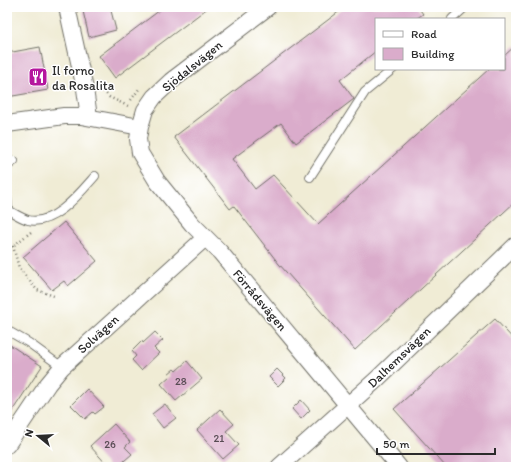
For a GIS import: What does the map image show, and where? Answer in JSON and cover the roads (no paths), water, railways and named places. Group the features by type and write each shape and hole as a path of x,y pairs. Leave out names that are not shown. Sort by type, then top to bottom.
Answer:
{"street":[{"path":"67,7 85,89 89,117"},
{"name":"Sjödalsvägen","path":"140,127 146,110 154,97 171,80 260,9"},
{"path":"7,124 64,116 89,117 140,127"},
{"name":"Förrådsvägen","path":"140,127 138,139 140,153 156,181 205,238 220,252 399,467"},
{"name":"Solvägen","path":"7,445 48,384 62,367 205,238"},
{"name":"Dalhemsvägen","path":"279,467 376,380 516,245"}],"lane":[{"path":"453,18 465,7"},
{"path":"310,177 365,92 392,70"},
{"path":"7,197 8,210 27,220 40,221 50,217 66,206 80,194 95,176"},
{"path":"7,332 10,332 29,343 62,367"}],"place":[{"name":"Il forno da Rosalita","path":"38,77"}]}
